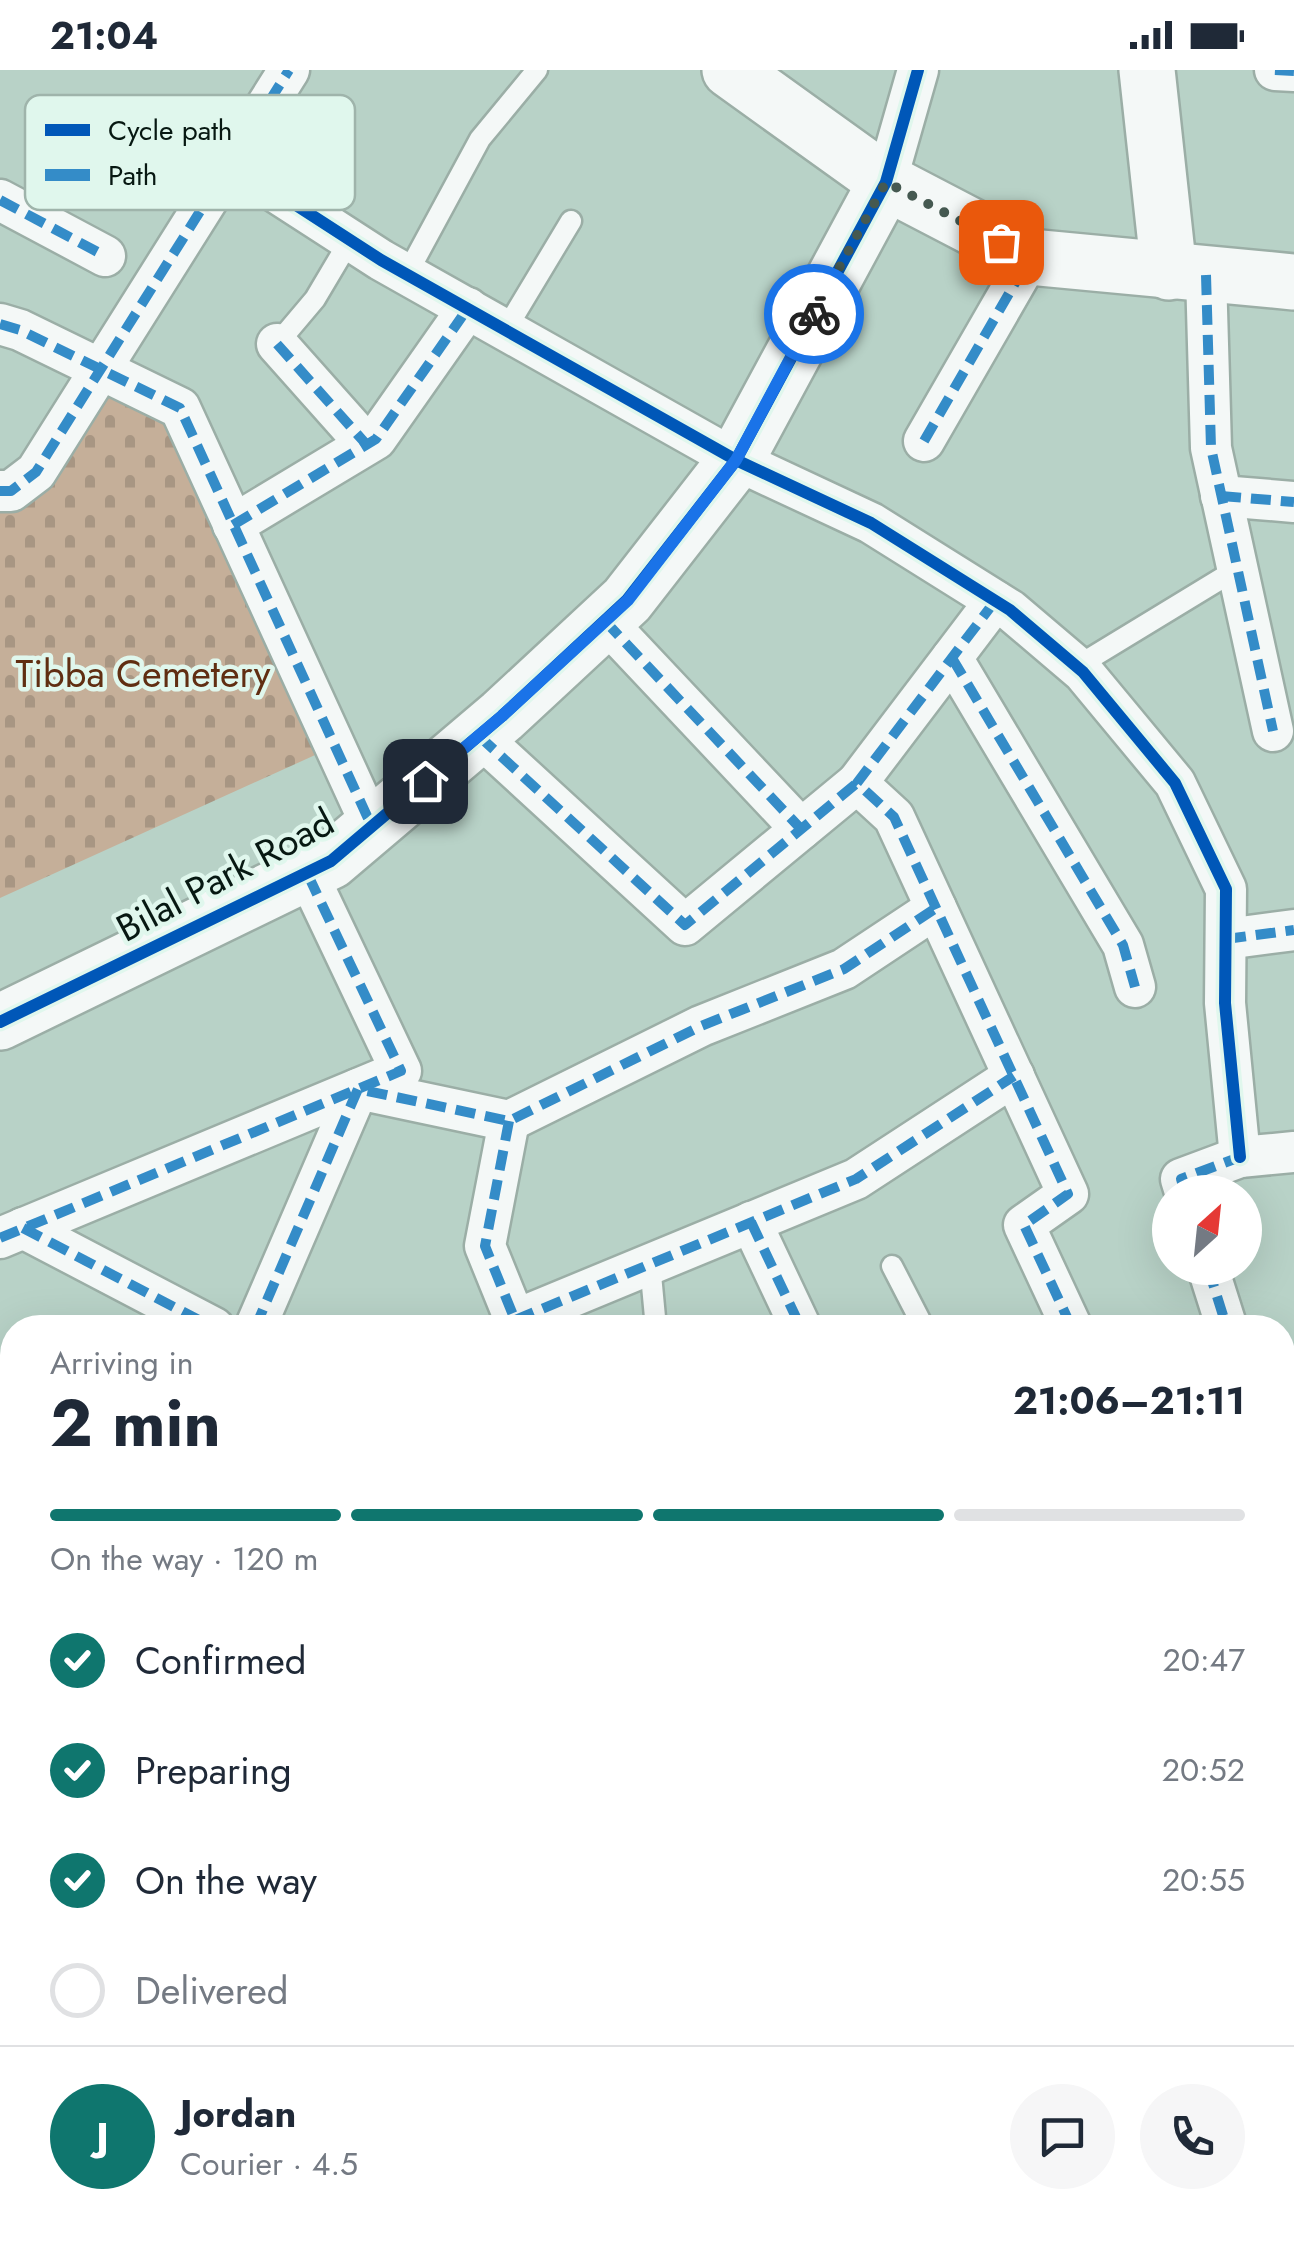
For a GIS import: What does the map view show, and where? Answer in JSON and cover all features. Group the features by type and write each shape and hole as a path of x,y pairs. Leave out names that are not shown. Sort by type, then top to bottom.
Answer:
{"street":[{"path":"273,95 289,70"},
{"path":"730,70 886,182 1030,257 1294,282"},
{"path":"886,182 918,70"},
{"path":"1146,70 1188,273 1211,448 1273,731"},
{"path":"1275,70 1294,71"},
{"name":"Bilal Park Road","path":"0,1022 331,861 478,736 628,600 736,460 886,182"},
{"path":"0,200 105,256"},
{"path":"0,491 11,492 36,472 201,210"},
{"path":"304,210 407,274 736,460 871,523 1010,610 1076,666 1175,784 1226,889 1225,1003 1240,1157"},
{"path":"924,441 1030,257"},
{"path":"233,525 376,439 468,308"},
{"path":"0,324 102,368 180,408 372,826"},
{"path":"277,344 366,444"},
{"path":"1221,496 1294,502"},
{"path":"478,736 684,925 856,783 995,601"},
{"path":"605,621 801,829"},
{"path":"952,658 1124,945 1135,987"},
{"path":"856,783 894,817 1068,1194 1024,1225 1066,1315"},
{"path":"12,1233 401,1071 307,873"},
{"path":"358,1089 510,1121 702,1026 844,968 936,908"},
{"path":"1226,938 1294,930"},
{"path":"534,1315 856,1179 1014,1076"},
{"path":"261,1315 358,1089"},
{"path":"510,1121 485,1246 511,1315"},
{"path":"1194,1175 1240,1157 1294,1152"},
{"path":"751,1222 796,1315"},
{"path":"12,1233 186,1315"},
{"path":"1213,1285 1223,1315"}],"lane":[{"path":"407,274 480,140 538,70"},
{"path":"506,330 571,221"},
{"path":"277,344 315,299 350,240"},
{"path":"1076,666 1237,569"},
{"path":"650,1264 655,1315"},
{"path":"892,1266 917,1315"}],"green space":[{"name":"Tibba Cemetery","path":"102,368 180,408 335,746 0,898 0,491"}],"marked path":[{"path":"273,95 289,70"},
{"path":"1275,70 1294,71"},
{"path":"0,200 105,256"},
{"path":"0,491 11,491 36,472 201,210"},
{"path":"924,441 1030,257"},
{"path":"1206,275 1211,448 1273,731"},
{"path":"233,525 376,439 468,308"},
{"path":"0,324 20,330 180,408 372,827"},
{"path":"277,344 366,444"},
{"path":"1221,496 1294,502"},
{"path":"995,601 857,783 894,817 1068,1194 1024,1225 1066,1315"},
{"path":"605,621 801,829"},
{"path":"952,658 1123,945 1135,987"},
{"path":"479,736 685,925 857,783"},
{"path":"0,1238 401,1071 307,873"},
{"path":"261,1315 358,1089 509,1121 701,1026 844,969 936,908"},
{"path":"1226,939 1294,930"},
{"path":"527,1315 856,1179 1014,1076"},
{"path":"509,1121 485,1246 513,1315"},
{"path":"1192,1175 1240,1157"},
{"path":"751,1222 795,1315"},
{"path":"23,1228 189,1315"},
{"path":"1213,1285 1223,1315"}],"cycle path":[{"path":"0,1022 331,861 502,716 627,600 736,460 886,182 918,70"},
{"path":"304,210 381,260 736,460 871,523 1010,610 1083,672 1175,783 1226,889 1225,1003 1240,1157"}],"way so far":[{"path":"814,314 886,182 1001,242"}],"route":[{"path":"425,781 628,600 736,460 814,314"}]}
